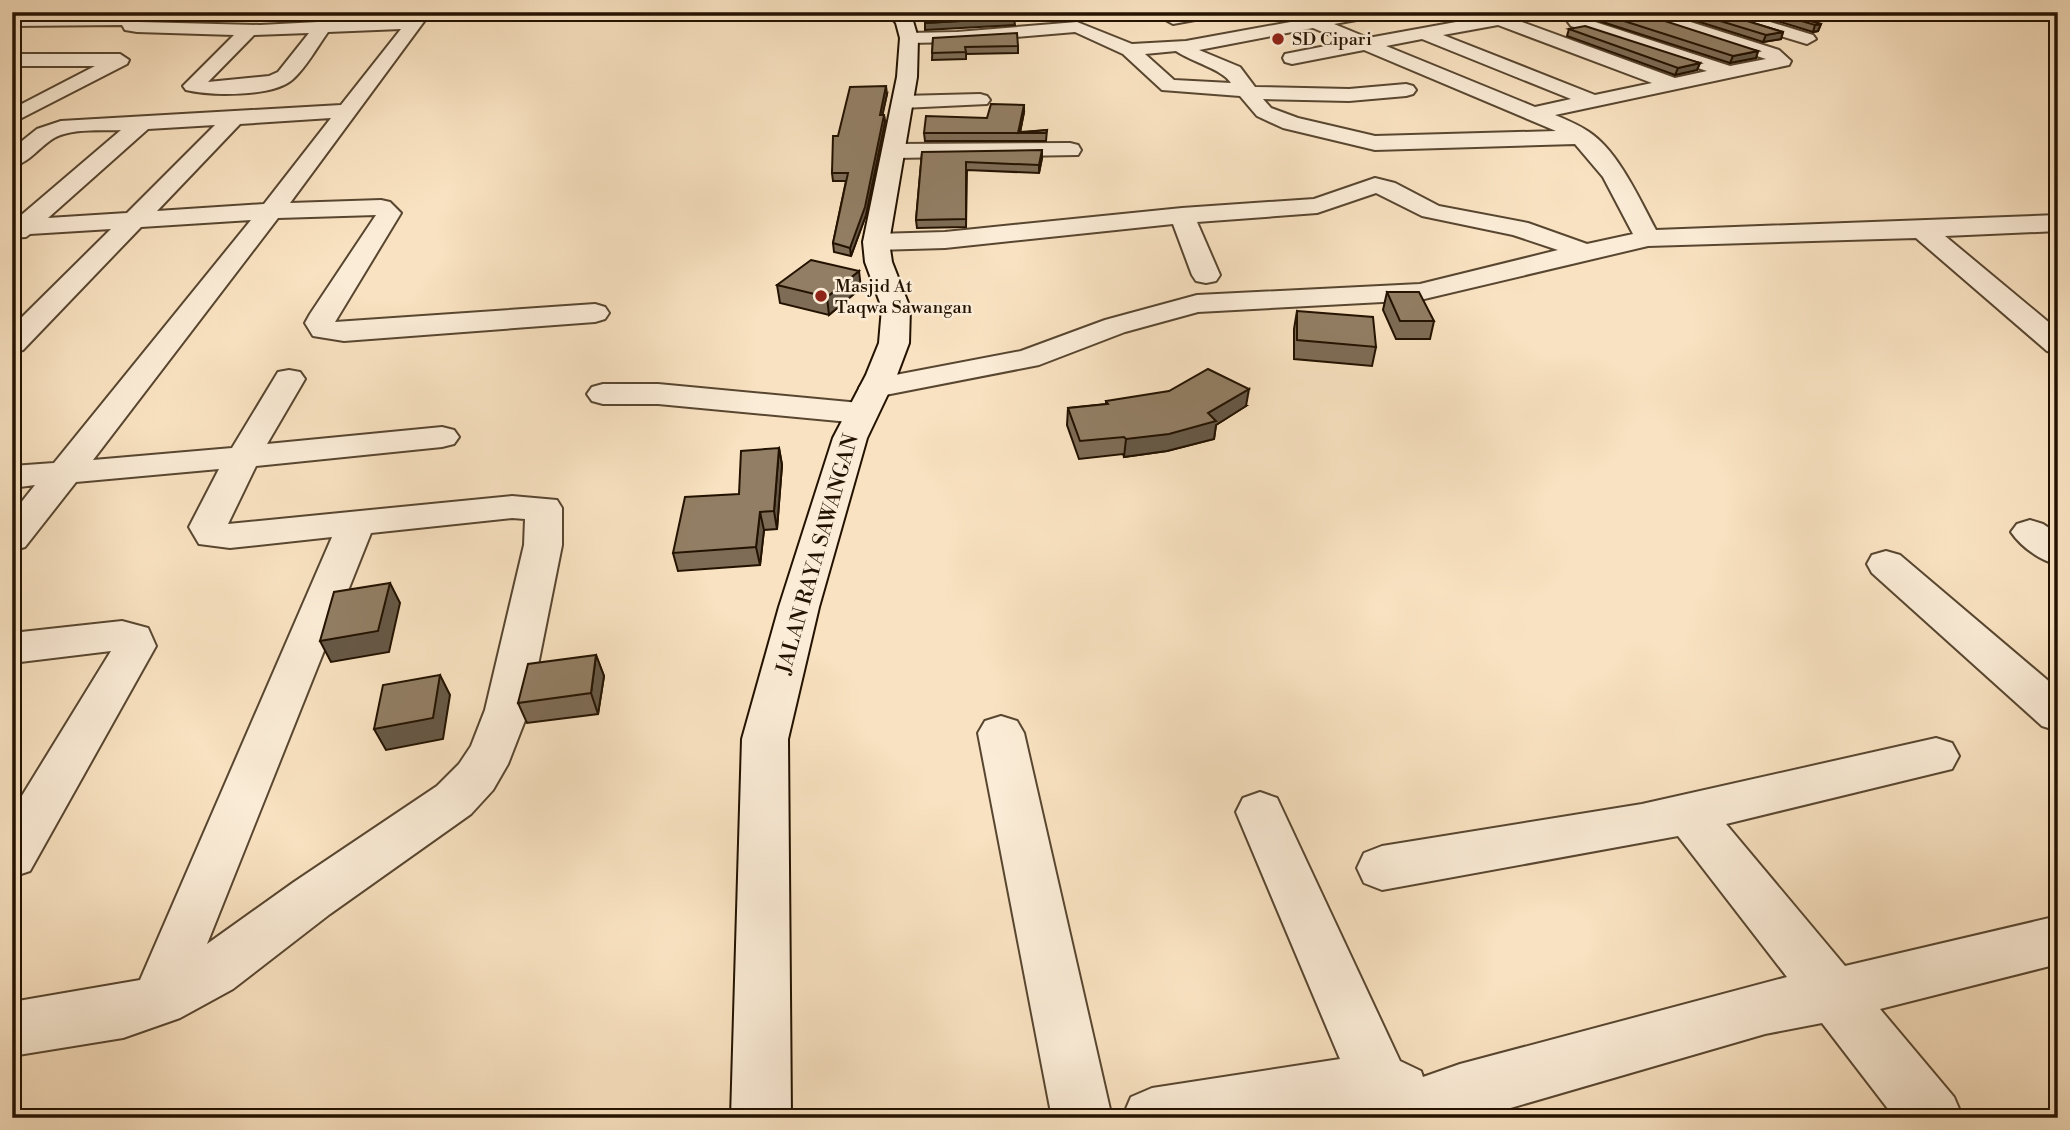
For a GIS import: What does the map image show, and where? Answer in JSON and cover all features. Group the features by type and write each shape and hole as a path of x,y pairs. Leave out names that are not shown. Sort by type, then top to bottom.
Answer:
{"street":[{"path":"12,21 131,22 148,12"},
{"path":"238,30 193,86 203,88 275,81 285,76 323,27 340,12"},
{"path":"894,12 904,21 909,38 957,37 1077,27 1130,50 1169,86 1349,95 1406,90"},
{"path":"1173,19 1211,12"},
{"path":"1289,12 1583,137 1603,156 1648,238"},
{"path":"1130,50 1167,44 1184,47 1373,12"},
{"path":"1478,12 1674,84"},
{"path":"1292,58 1540,12"},
{"path":"1548,12 1731,72"},
{"path":"1532,114 1782,61 1772,54 1641,12"},
{"path":"1722,12 1807,38"},
{"path":"131,22 131,26 137,27 238,30 323,27 418,17"},
{"path":"12,539 271,211 418,17"},
{"path":"12,35 41,21"},
{"path":"1424,34 1593,101"},
{"name":"JALAN RAYA SAWANGAN","path":"761,1118 765,739 799,607 867,400 892,355 898,328 896,303 875,258 907,77 909,38"},
{"path":"1475,53 1550,39"},
{"path":"1184,47 1199,58 1233,71 1264,112 1360,142 1583,137"},
{"path":"12,60 120,60 12,117"},
{"path":"1533,76 1608,60"},
{"path":"902,102 980,100"},
{"path":"12,160 45,134 61,127 346,111"},
{"path":"12,344 234,118"},
{"path":"17,232 142,123"},
{"path":"894,151 1070,150"},
{"path":"876,242 945,240 1182,215 1317,206 1380,185 1401,199 1430,211 1519,228 1559,239 1583,252"},
{"path":"24,199 57,198"},
{"path":"17,232 137,219 373,207 387,210 389,213 324,314 321,327 329,332 594,313"},
{"path":"1182,215 1206,275"},
{"path":"603,394 867,400 1028,359 1115,326 1197,304 1420,292 1648,238 2058,223"},
{"path":"1922,230 2058,345"},
{"path":"12,1029 123,1011 160,1000 214,971 312,898 454,800 476,777 500,733 543,545 544,508 512,507 212,536 208,527 243,457 289,379"},
{"path":"12,477 442,437"},
{"path":"160,1000 184,933 357,522"},
{"path":"1886,564 2058,714"},
{"path":"12,648 122,635 133,638 135,646 12,856"},
{"path":"1001,733 1082,1118"},
{"path":"1382,867 1642,824 1936,756"},
{"path":"1260,812 1430,1104"},
{"path":"1688,813 1933,1118"},
{"path":"1152,1118 1430,1104 1765,1008 1836,994 2058,940"}],"building":[{"path":"924,12 999,12 1014,14 1014,18 925,23"},
{"path":"1596,12 1637,12 1758,51 1733,56"},
{"path":"1691,12 1734,12 1737,18 1783,32 1766,35"},
{"path":"1771,12 1779,12 1821,24 1815,25"},
{"path":"1585,26 1700,63 1678,68 1569,29"},
{"path":"1017,33 1018,46 965,47 966,52 932,53 933,38"},
{"path":"886,86 880,115 884,115 865,207 850,248 833,243 848,173 832,173 833,136 838,136 850,87"},
{"path":"991,104 1024,105 1018,133 924,133 926,116 987,118"},
{"path":"1047,130 1046,133 1018,133"},
{"path":"1042,150 1039,165 966,162 966,219 916,220 922,152"},
{"path":"811,260 859,271 827,297 777,285"},
{"path":"1387,292 1419,292 1434,321 1400,321"},
{"path":"1297,311 1373,317 1376,347 1297,340"},
{"path":"1208,369 1249,389 1208,413 1216,421 1169,434 1080,441 1068,408 1108,404 1106,401 1169,391"},
{"path":"779,448 774,511 760,512 756,547 673,553 685,497 739,494 741,451"},
{"path":"390,583 378,631 320,641 334,592"},
{"path":"596,655 591,693 518,703 528,664"},
{"path":"440,675 433,718 374,729 383,685"}],"place":[{"name":"SD Cipari","path":"1278,39"},
{"name":"Masjid At Taqwa Sawangan","path":"821,296"}]}
